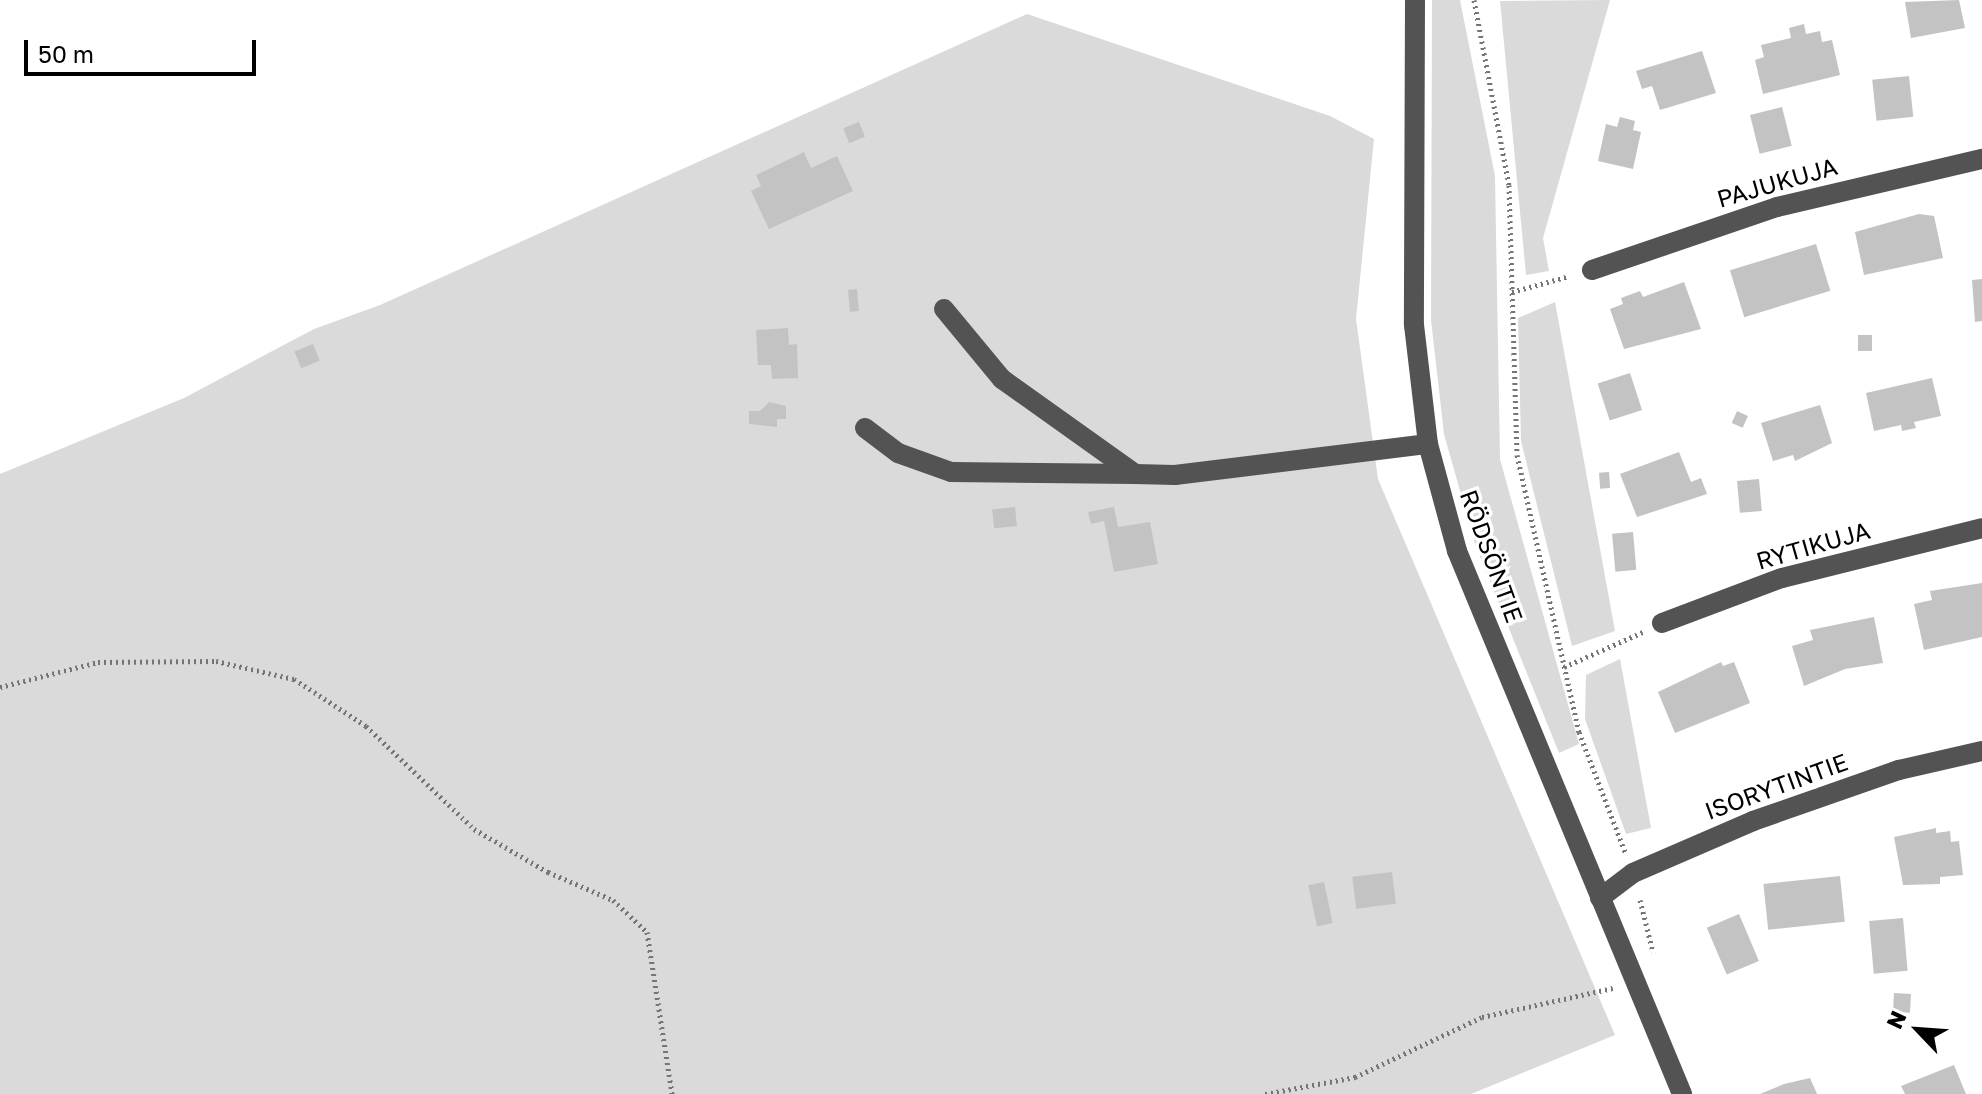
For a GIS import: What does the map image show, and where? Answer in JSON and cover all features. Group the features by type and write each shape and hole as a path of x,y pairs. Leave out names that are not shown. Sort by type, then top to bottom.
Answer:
{"street":[{"name":"RÖDSÖNTIE","path":"1415,0 1414,325 1428,444 1457,551 1682,1094"},
{"name":"PAJUKUJA","path":"1592,270 1777,207 1982,159"},
{"path":"944,309 1002,379 1135,474"},
{"path":"865,428 898,453 951,472 1175,475 1428,444"},
{"name":"RYTIKUJA","path":"1662,623 1782,578 1982,528"},
{"name":"ISORYTINTIE","path":"1600,898 1633,873 1837,790 1982,751"}],"path":[{"path":"1474,0 1509,185 1517,455 1579,732 1633,873 1656,964"},
{"path":"1512,292 1592,270"},
{"path":"1564,667 1662,623"},
{"path":"0,687 98,662 216,661 294,679 366,726 474,829 548,872 613,900 647,932 672,1094"},
{"path":"1265,1094 1355,1077 1482,1017 1634,983"}],"shaded area":[{"path":"1432,0 1460,0 1495,176 1500,459 1579,744 1559,753 1475,544 1444,434 1431,320"},
{"path":"1610,0 1543,238 1549,271 1526,275 1500,1"},
{"path":"1027,14 1330,116 1374,139 1356,319 1378,479 1615,1035 1471,1094 0,1094 0,474 184,398 314,329 380,305"},
{"path":"1555,302 1615,631 1572,646 1521,441 1518,318"},
{"path":"1620,659 1651,828 1626,834 1585,719 1586,675"}],"building":[{"path":"1959,0 1965,28 1911,38 1905,2"},
{"path":"1804,24 1806,34 1820,31 1822,42 1832,40 1840,75 1763,94 1755,60 1764,57 1761,45 1791,38 1789,28"},
{"path":"1702,51 1716,93 1660,110 1652,86 1642,89 1636,71"},
{"path":"1909,76 1913,117 1876,121 1872,80"},
{"path":"1782,107 1792,146 1760,154 1750,115"},
{"path":"1620,117 1635,121 1633,130 1641,132 1633,169 1598,161 1606,124 1617,127"},
{"path":"859,122 865,137 849,143 843,128"},
{"path":"804,152 811,168 837,156 853,191 769,229 751,191 761,186 756,175"},
{"path":"1919,214 1934,216 1943,258 1864,275 1855,232"},
{"path":"1816,244 1830,291 1744,317 1730,270"},
{"path":"1982,279 1982,321 1975,322 1972,280"},
{"path":"1684,282 1701,329 1624,349 1610,309 1623,304 1621,298 1640,291 1643,297"},
{"path":"857,289 859,311 850,312 848,290"},
{"path":"788,328 789,345 797,344 798,378 772,379 771,365 758,365 756,330"},
{"path":"1858,335 1872,335 1872,351 1858,351"},
{"path":"313,344 320,361 301,368 294,351"},
{"path":"1630,373 1642,410 1610,421 1598,384"},
{"path":"1932,378 1941,416 1914,422 1916,428 1902,431 1901,425 1874,431 1866,393"},
{"path":"769,402 786,406 786,419 777,419 777,427 749,424 749,411 760,411"},
{"path":"1820,405 1832,443 1795,461 1793,455 1773,461 1761,423"},
{"path":"1737,411 1748,416 1743,428 1732,423"},
{"path":"1679,452 1691,482 1701,478 1707,494 1637,517 1620,474"},
{"path":"1609,472 1610,488 1600,489 1599,473"},
{"path":"1759,479 1762,511 1740,513 1737,481"},
{"path":"1015,507 1017,526 994,528 992,509"},
{"path":"1114,507 1118,527 1150,522 1158,564 1114,572 1104,521 1091,524 1088,512"},
{"path":"1633,532 1636,570 1615,572 1612,534"},
{"path":"1982,583 1982,637 1924,650 1914,604 1932,600 1930,591"},
{"path":"1874,617 1883,663 1845,669 1804,686 1792,646 1813,640 1810,630"},
{"path":"1721,662 1723,666 1734,662 1750,703 1675,733 1658,692"},
{"path":"1936,828 1936,833 1950,831 1951,842 1959,841 1963,875 1940,877 1940,884 1903,885 1894,837"},
{"path":"1392,872 1396,904 1356,909 1352,877"},
{"path":"1840,876 1845,922 1768,930 1763,884"},
{"path":"1324,882 1333,923 1317,926 1308,885"},
{"path":"1739,914 1759,961 1727,975 1707,928"},
{"path":"1903,918 1908,971 1874,974 1869,921"},
{"path":"1894,993 1911,994 1910,1013 1893,1012"},
{"path":"1954,1065 1966,1094 1905,1094 1901,1086"},
{"path":"1810,1078 1817,1094 1760,1094 1784,1084"}]}
